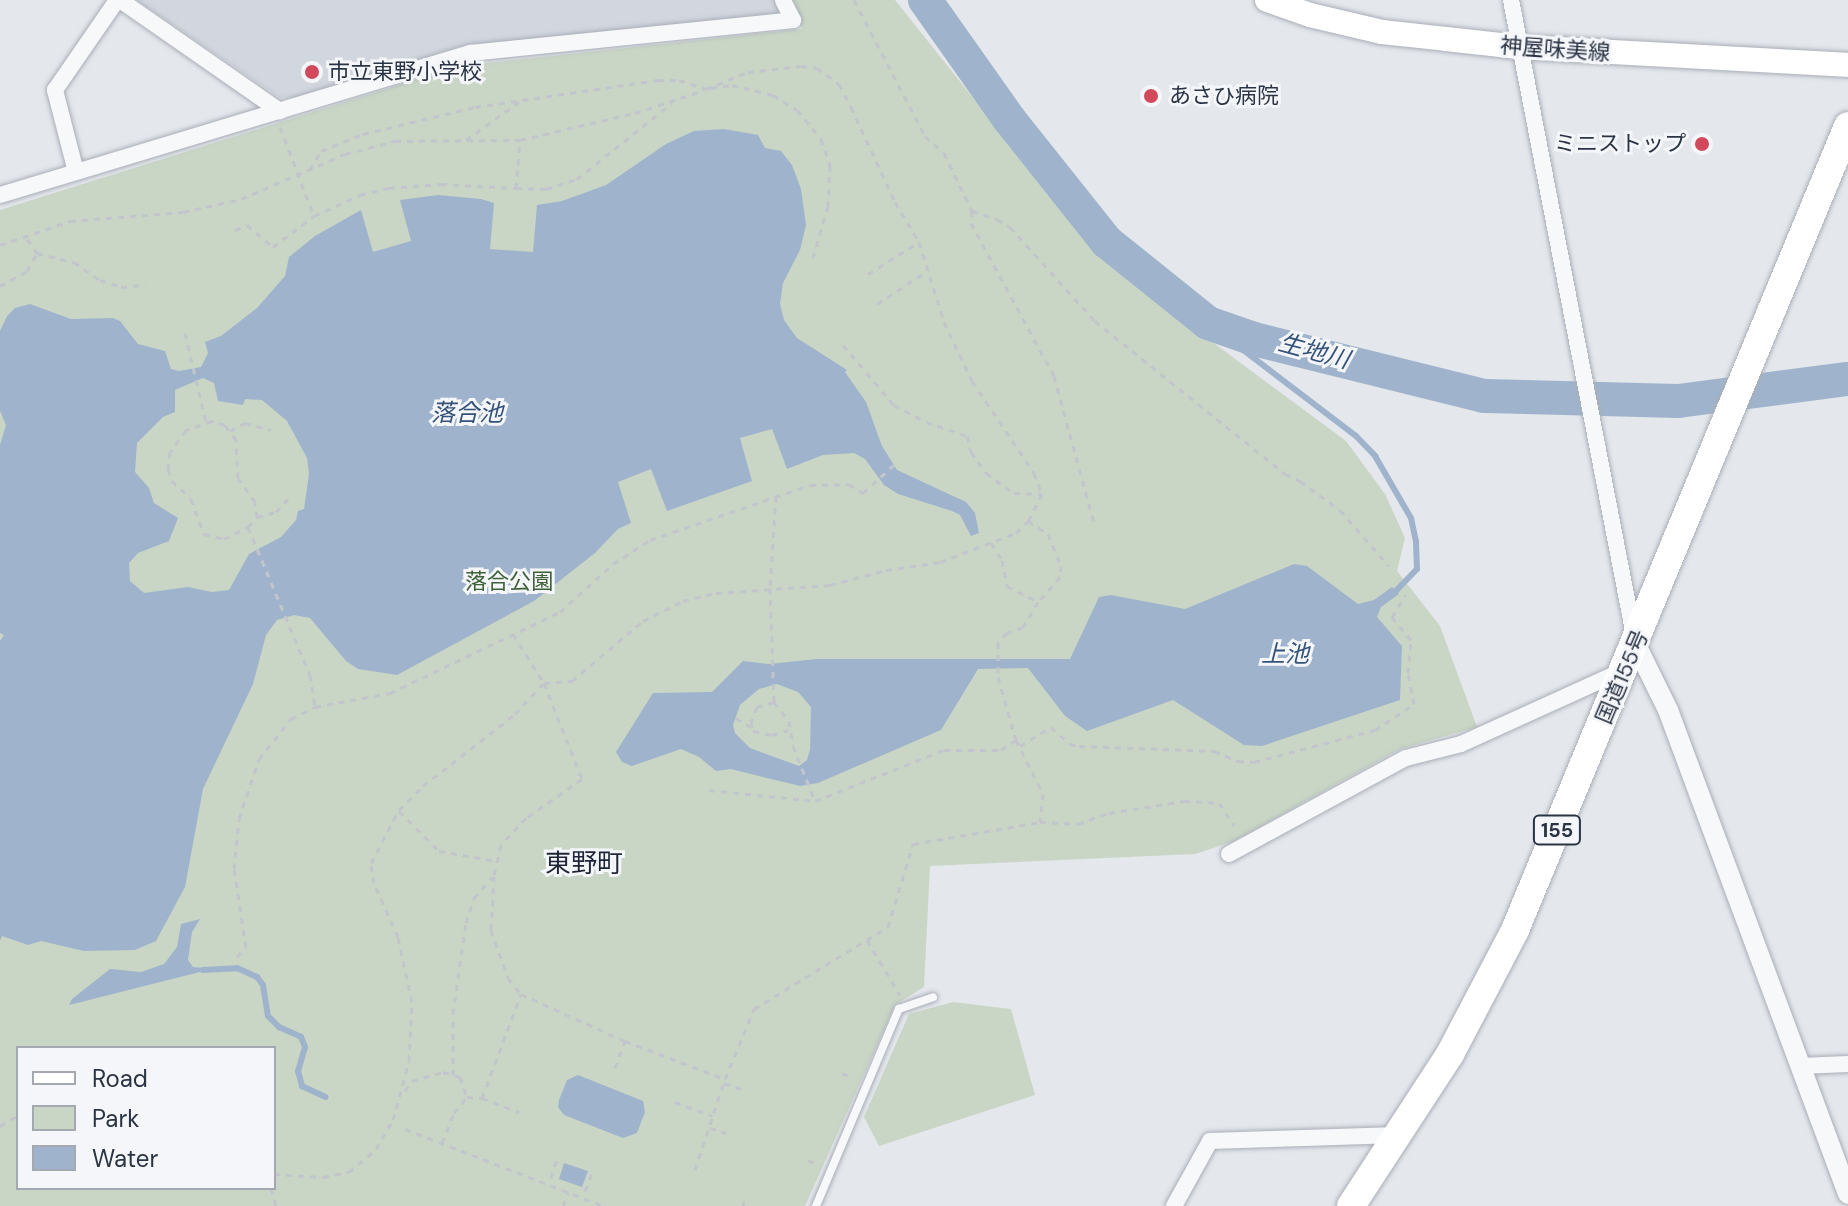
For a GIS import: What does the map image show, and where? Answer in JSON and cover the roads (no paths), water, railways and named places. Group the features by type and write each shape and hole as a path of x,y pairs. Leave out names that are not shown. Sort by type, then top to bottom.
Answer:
{"highway":[{"name":"国道155号","path":"1351,1206 1450,1054 1515,930 1631,657 1848,126"}],"main road":[{"name":"神屋味美線","path":"1267,0 1382,32 1519,47 1848,65"}],"street":[{"path":"76,172 55,90 119,0 277,112"},
{"path":"0,195 470,53 793,20 783,0"},
{"path":"1511,0 1592,421 1631,657 1668,710 1848,1194"},
{"path":"1229,854 1406,758 1461,744 1631,657"},
{"path":"1800,1066 1848,1064"},
{"path":"1174,1206 1210,1141 1398,1135"}],"lane":[{"path":"816,1206 899,1009 933,997"}],"water":[{"name":"落合池","path":"724,129 758,135 765,148 781,151 792,165 801,189 806,225 800,250 783,283 780,304 784,320 797,338 847,370 845,372 866,402 882,446 897,470 966,502 975,513 979,533 971,536 960,515 952,511 898,494 884,485 865,459 854,453 823,455 787,469 772,429 740,438 752,481 667,511 651,469 618,482 631,523 618,529 595,553 534,601 397,675 358,669 346,661 310,618 294,615 277,620 266,635 253,684 203,789 185,887 156,941 135,950 84,951 41,941 28,945 2,936 0,941 0,641 4,635 0,633 0,445 6,425 0,411 0,331 7,316 15,308 30,304 71,319 113,318 120,321 138,344 165,351 171,369 179,371 201,367 208,353 205,342 221,336 257,308 285,276 289,257 315,236 361,210 373,252 411,241 400,200 438,195 481,199 494,203 490,249 533,252 537,205 562,201 606,185 666,144 694,131","holes":["203,378 214,383 218,401 243,405 245,399 262,400 287,421 307,458 309,474 304,509 298,511 296,520 281,537 249,554 229,590 212,592 188,587 144,593 130,581 129,563 138,553 169,541 178,518 154,503 149,488 135,472 137,443 163,417 175,412 175,390"]},
{"name":"上池","path":"1294,564 1307,566 1358,604 1374,600 1392,587 1399,594 1381,607 1377,617 1402,646 1400,700 1262,746 1244,745 1173,700 1087,731 1065,716 1028,668 978,669 941,730 818,783 800,786 731,769 716,771 699,757 681,749 632,766 622,762 616,752 653,693 712,692 743,661 769,664 817,659 1070,659 1099,597 1111,595 1185,609","holes":["777,684 798,692 811,707 810,749 807,760 799,766 750,748 735,733 733,725 740,705 759,689"]},
{"path":"200,919 192,932 188,960 193,967 212,969 69,1005 72,999 110,969 141,972 164,964 177,947 181,924"},
{"path":"578,1075 643,1101 645,1112 637,1133 623,1138 564,1115 558,1107 559,1100 567,1080"},
{"path":"564,1163 588,1171 582,1187 559,1179"}],"waterway":[{"name":"生地川","path":"925,0 1009,119 1107,242 1208,323 1254,339 1484,396 1678,401 1848,379"},
{"path":"1208,323 1356,436 1375,456 1411,518 1416,542 1417,569 1396,591"},
{"path":"203,970 237,968 257,977 263,985 268,1016 279,1027 301,1037 305,1047 298,1071 302,1086 326,1097"}],"place":[{"name":"市立東野小学校","path":"312,72"},
{"name":"あさひ病院","path":"1151,96"},
{"name":"ミニストップ","path":"1702,144"}],"district":[{"name":"東野町","path":"584,864"}],"park label":[{"name":"落合公園","path":"509,582"}]}
